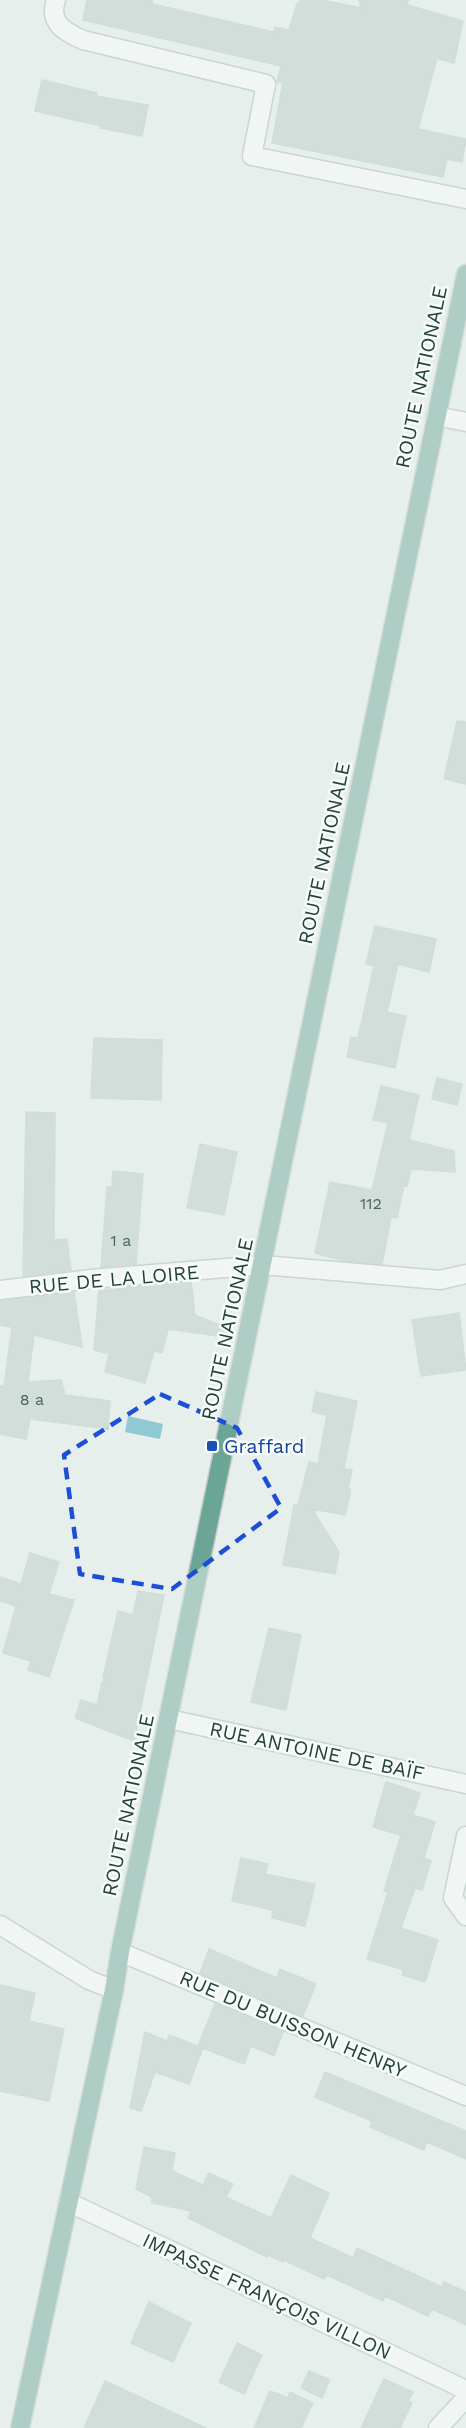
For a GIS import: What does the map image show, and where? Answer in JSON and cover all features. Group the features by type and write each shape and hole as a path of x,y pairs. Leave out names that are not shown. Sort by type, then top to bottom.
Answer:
{"main road":[{"name":"ROUTE NATIONALE","path":"20,2428 114,1990 466,274"}],"street":[{"path":"56,0 54,6 56,22 64,32 83,40 266,84 252,156 466,199"},
{"path":"436,416 466,422"},
{"name":"RUE DE LA LOIRE","path":"0,1290 91,1279 263,1265 440,1280 466,1274"},
{"name":"RUE ANTOINE DE BAÏF","path":"169,1719 466,1784"},
{"path":"466,1836 453,1898 466,1916"},
{"path":"0,1925 89,1980 114,1990"},
{"name":"RUE DU BUISSON HENRY","path":"120,1952 466,2096"},
{"name":"IMPASSE FRANÇOIS VILLON","path":"68,2202 466,2390"},
{"path":"438,2428 466,2398"}],"highlighted area":[{"path":"160,1394 237,1428 281,1508 172,1589 80,1574 64,1455"}],"water":[{"path":"128,1416 163,1424 160,1439 125,1432"}],"building":[{"path":"87,0 152,0 152,4 274,32 275,27 289,30 300,0 322,0 361,8 359,0 408,0 407,5 463,21 454,63 437,58 418,129 466,139 462,162 447,159 443,177 272,143 283,83 277,82 281,66 83,20"},
{"path":"42,80 97,93 96,96 148,105 142,136 35,111"},
{"path":"457,721 466,722 466,784 444,779"},
{"path":"375,926 436,939 429,972 398,964 387,1012 406,1016 395,1068 347,1057 351,1037 358,1038 374,966 366,964"},
{"path":"94,1038 162,1040 161,1100 91,1098"},
{"path":"437,1078 462,1084 457,1105 432,1099"},
{"path":"381,1086 419,1095 409,1140 454,1151 455,1172 411,1169 407,1186 404,1185 397,1218 391,1217 382,1264 344,1261 315,1253 330,1182 372,1190 388,1123 373,1120"},
{"path":"26,1112 55,1113 54,1240 67,1239 71,1270 23,1276"},
{"path":"200,1144 237,1152 224,1215 187,1208"},
{"path":"113,1171 143,1174 136,1264 101,1267 107,1187 112,1187"},
{"path":"191,1282 195,1315 234,1331 232,1338 168,1329 162,1353 154,1351 145,1383 105,1372 109,1354 94,1350 99,1290"},
{"path":"74,1292 82,1347 34,1335 28,1382 61,1380 65,1395 110,1401 108,1429 30,1419 26,1439 0,1434 0,1386 4,1387 12,1327 0,1325 0,1301"},
{"path":"459,1313 466,1370 421,1376 412,1320"},
{"path":"316,1392 357,1401 344,1469 352,1470 345,1515 312,1509 339,1552 335,1574 283,1565 294,1505 298,1505 309,1462 318,1464 327,1415 312,1412"},
{"path":"30,1553 59,1562 49,1594 74,1600 49,1677 28,1670 31,1661 3,1653 16,1606 0,1601 0,1577 21,1584"},
{"path":"138,1591 164,1595 134,1741 75,1718 81,1700 97,1705 102,1682 105,1683 103,1677 118,1611 133,1615"},
{"path":"269,1628 301,1635 286,1710 251,1702"},
{"path":"386,1782 420,1793 413,1815 435,1822 424,1858 431,1861 422,1890 415,1888 401,1928 438,1940 425,1982 402,1975 404,1970 367,1959 388,1892 384,1891 401,1835 373,1827"},
{"path":"241,1858 268,1864 265,1874 315,1884 305,1926 272,1918 273,1910 232,1901"},
{"path":"209,1949 277,1978 280,1969 316,1984 303,2016 200,1973"},
{"path":"0,1985 35,1993 29,2021 64,2029 49,2101 0,2091"},
{"path":"215,2004 283,2032 274,2056 251,2046 244,2064 203,2048 189,2084 155,2072 141,2111 130,2108 145,2032 167,2041 169,2035 198,2046"},
{"path":"325,2072 466,2131 466,2159 427,2142 424,2150 370,2127 372,2121 315,2097"},
{"path":"144,2147 175,2153 172,2171 203,2185 209,2173 233,2184 226,2197 271,2218 291,2175 329,2193 310,2238 353,2258 357,2248 442,2287 444,2282 466,2292 466,2325 432,2309 428,2316 385,2296 383,2301 327,2275 324,2279 284,2260 283,2262 268,2255 267,2257 188,2218 191,2211 152,2203 152,2197 136,2189"},
{"path":"149,2302 191,2323 173,2362 131,2343"},
{"path":"237,2343 262,2355 244,2394 219,2382"},
{"path":"309,2371 330,2380 322,2398 301,2388"},
{"path":"384,2379 413,2392 408,2401 412,2403 400,2428 361,2428"},
{"path":"105,2381 206,2428 84,2428"},
{"path":"270,2391 288,2398 290,2392 313,2403 301,2428 254,2428"}],"place":[{"name":"Graffard","path":"212,1446"}]}
